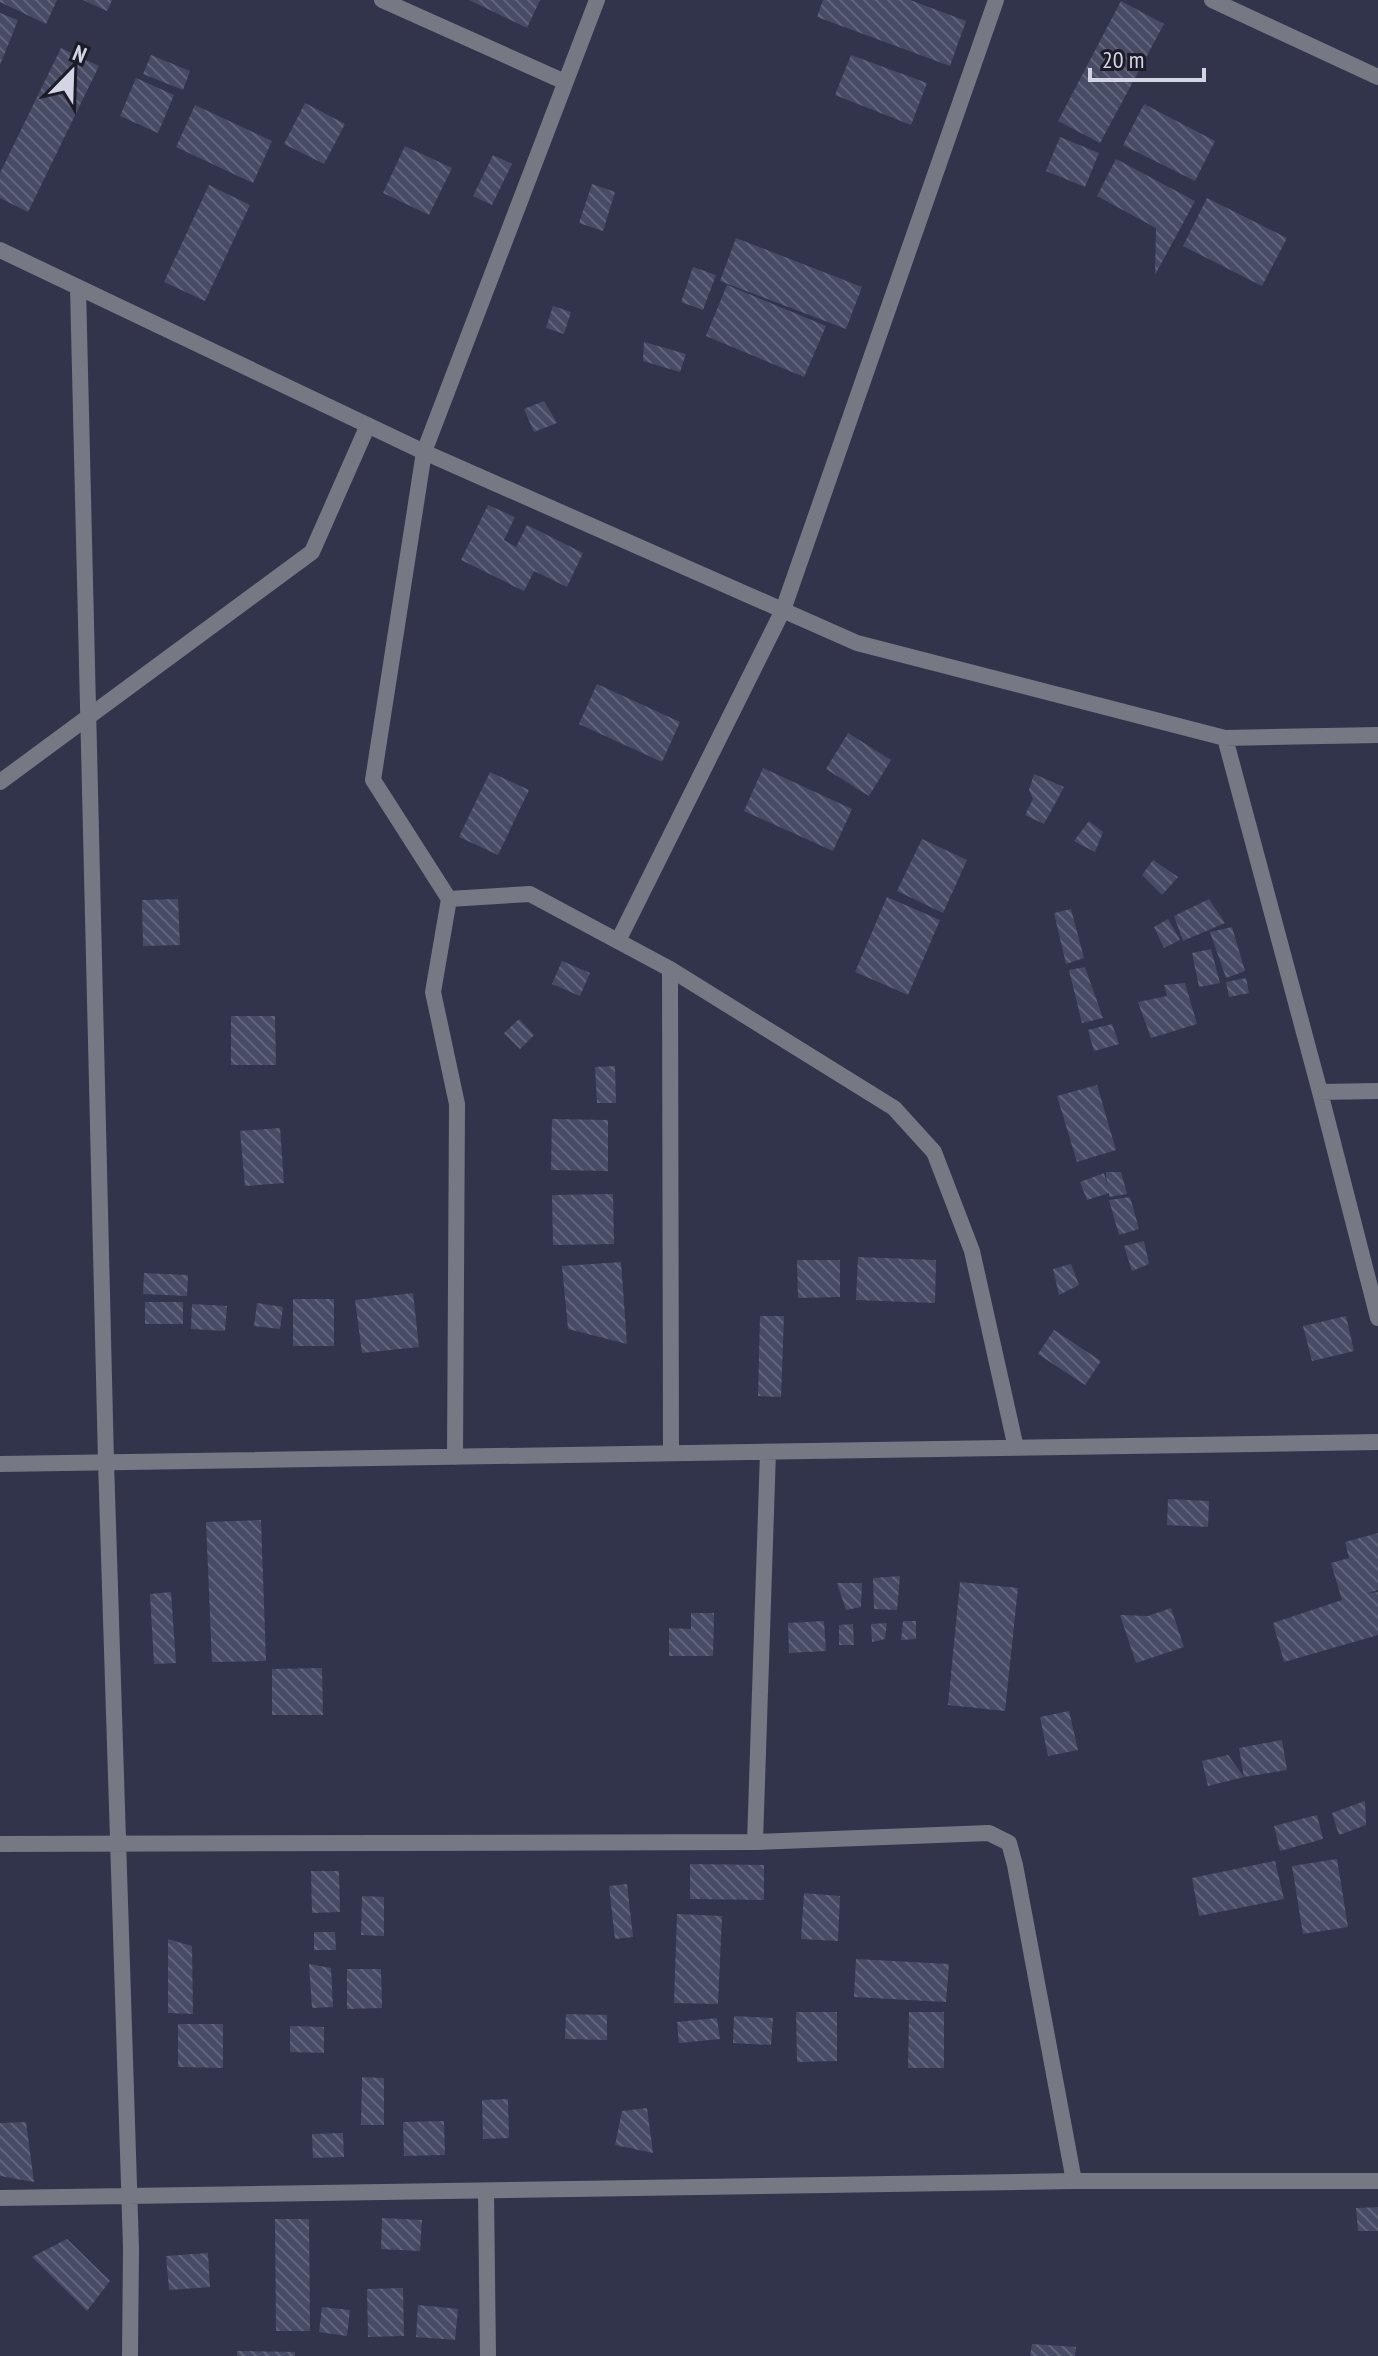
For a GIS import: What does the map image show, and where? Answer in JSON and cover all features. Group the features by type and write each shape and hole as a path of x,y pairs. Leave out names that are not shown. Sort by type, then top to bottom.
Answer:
{"street":[{"path":"382,0 565,82"},
{"path":"455,1457 457,1104 433,992 449,899 373,780 424,452 597,0"},
{"path":"618,941 783,610 996,0"},
{"path":"1212,0 1378,77"},
{"path":"0,250 424,452 857,643 1225,738 1378,735"},
{"path":"78,287 106,1462 129,2196 130,2356"},
{"path":"0,782 312,552 368,425"},
{"path":"1225,738 1378,1318"},
{"path":"449,899 530,894 670,969 894,1108 934,1152 972,1251 1016,1448"},
{"path":"670,969 671,1453"},
{"path":"1320,1092 1378,1091"},
{"path":"0,1464 1378,1442"},
{"path":"755,1842 768,1452"},
{"path":"0,1844 755,1842 989,1833 1009,1843 1074,2181"},
{"path":"0,2198 1074,2181 1378,2181"},
{"path":"486,2192 488,2356"}],"building":[{"path":"0,0 57,0 46,24"},
{"path":"83,0 112,0 107,11"},
{"path":"469,0 540,0 527,28"},
{"path":"823,0 910,0 966,21 950,66 817,17"},
{"path":"1121,1 1164,24 1100,143 1058,121"},
{"path":"0,13 18,20 0,65"},
{"path":"61,48 99,66 28,212 0,198 0,173"},
{"path":"151,55 190,71 183,90 143,74"},
{"path":"851,55 927,83 911,125 835,95"},
{"path":"136,78 174,95 158,133 120,116"},
{"path":"305,103 345,124 324,164 284,144"},
{"path":"1144,104 1215,141 1195,181 1123,145"},
{"path":"195,105 272,141 253,183 176,147"},
{"path":"1060,137 1099,153 1085,187 1046,171"},
{"path":"405,146 452,168 429,215 383,193"},
{"path":"493,155 512,164 492,205 473,196"},
{"path":"1116,159 1195,201 1155,275 1156,228 1097,196"},
{"path":"592,184 615,192 603,231 579,223"},
{"path":"209,185 250,205 205,301 164,282"},
{"path":"1207,198 1287,238 1262,286 1183,246"},
{"path":"736,238 862,287 846,329 720,281"},
{"path":"693,267 716,275 703,310 681,302"},
{"path":"727,285 826,326 804,377 706,336"},
{"path":"553,306 571,312 564,334 546,328"},
{"path":"644,342 686,354 680,372 643,361"},
{"path":"544,401 557,423 534,432 524,409"},
{"path":"488,505 515,517 504,540 516,547 527,525 583,553 567,587 534,571 524,591 461,560"},
{"path":"597,684 680,722 662,762 579,724"},
{"path":"848,733 891,760 869,796 826,769"},
{"path":"763,768 852,809 833,851 744,811"},
{"path":"490,772 529,790 498,855 459,837"},
{"path":"1034,774 1064,787 1044,824 1025,815 1033,799 1029,790"},
{"path":"1089,821 1103,832 1095,852 1074,841"},
{"path":"922,839 967,860 943,913 897,891"},
{"path":"1153,860 1178,877 1162,895 1142,875"},
{"path":"887,897 940,920 908,995 855,972"},
{"path":"178,899 180,945 143,946 142,900"},
{"path":"1209,899 1225,923 1183,941 1174,916"},
{"path":"1071,909 1084,958 1066,964 1054,913"},
{"path":"1168,919 1180,940 1164,948 1154,927"},
{"path":"1232,927 1245,971 1226,978 1210,932"},
{"path":"1211,949 1220,983 1199,987 1192,953"},
{"path":"562,961 590,973 580,996 552,984"},
{"path":"1085,967 1103,1018 1082,1023 1069,970"},
{"path":"1246,978 1249,993 1229,997 1226,982"},
{"path":"1185,983 1197,1024 1151,1038 1138,1002 1167,996 1164,985"},
{"path":"231,1016 275,1016 276,1065 231,1065"},
{"path":"519,1019 534,1035 520,1049 504,1033"},
{"path":"1112,1024 1119,1044 1094,1051 1088,1030"},
{"path":"615,1066 616,1103 597,1103 595,1067"},
{"path":"1097,1085 1116,1150 1077,1162 1057,1096"},
{"path":"552,1119 608,1120 608,1171 551,1170"},
{"path":"280,1128 284,1183 245,1186 240,1131"},
{"path":"1106,1172 1121,1172 1127,1194 1109,1197 1109,1193 1087,1200 1080,1182 1104,1173 1107,1185"},
{"path":"613,1194 614,1244 553,1245 552,1195"},
{"path":"1130,1197 1139,1229 1119,1235 1109,1200"},
{"path":"1144,1241 1149,1264 1132,1271 1124,1246"},
{"path":"858,1257 936,1260 935,1303 856,1300"},
{"path":"797,1260 840,1260 840,1297 798,1298"},
{"path":"621,1262 627,1344 568,1329 562,1266"},
{"path":"1071,1264 1079,1285 1059,1295 1053,1269"},
{"path":"144,1273 188,1275 187,1296 143,1294"},
{"path":"413,1293 419,1347 362,1353 355,1300"},
{"path":"293,1299 334,1299 334,1346 293,1346"},
{"path":"145,1302 183,1302 183,1324 145,1324"},
{"path":"257,1303 283,1307 280,1329 254,1326"},
{"path":"192,1304 227,1306 225,1331 191,1329"},
{"path":"760,1316 784,1316 781,1397 758,1396"},
{"path":"1346,1316 1354,1351 1312,1361 1303,1326"},
{"path":"1054,1330 1101,1361 1085,1385 1038,1354"},
{"path":"1168,1499 1209,1501 1208,1527 1167,1525"},
{"path":"261,1520 266,1661 212,1662 206,1522"},
{"path":"1378,1533 1378,1590 1366,1594 1378,1592 1378,1635 1284,1662 1273,1623 1342,1600 1331,1563 1349,1558 1345,1542"},
{"path":"900,1576 897,1610 874,1609 873,1578"},
{"path":"960,1582 1018,1588 1005,1711 948,1705"},
{"path":"837,1583 862,1583 861,1607 846,1610"},
{"path":"171,1592 176,1663 154,1664 150,1594"},
{"path":"1171,1608 1184,1647 1136,1663 1120,1615 1148,1616"},
{"path":"691,1613 714,1613 713,1656 669,1656 669,1628 691,1629"},
{"path":"824,1621 826,1651 789,1653 788,1623"},
{"path":"903,1621 916,1621 916,1639 901,1640"},
{"path":"887,1623 885,1639 872,1642 871,1624"},
{"path":"853,1624 854,1645 839,1645 839,1625"},
{"path":"322,1668 323,1715 272,1715 272,1669"},
{"path":"1069,1711 1078,1750 1048,1756 1040,1717"},
{"path":"1282,1740 1287,1770 1244,1777 1239,1748"},
{"path":"1228,1755 1244,1777 1208,1786 1202,1761"},
{"path":"1365,1801 1366,1825 1339,1835 1332,1813"},
{"path":"1317,1815 1323,1839 1280,1851 1274,1826"},
{"path":"1337,1859 1348,1927 1303,1934 1292,1866"},
{"path":"1275,1861 1284,1899 1199,1916 1192,1878"},
{"path":"690,1864 764,1865 764,1900 690,1899"},
{"path":"311,1871 339,1871 340,1912 312,1913"},
{"path":"627,1884 633,1937 615,1939 609,1886"},
{"path":"804,1893 840,1896 838,1941 801,1939"},
{"path":"362,1896 384,1897 384,1936 361,1935"},
{"path":"677,1914 722,1916 718,2004 674,2003"},
{"path":"314,1932 335,1932 336,1950 314,1950"},
{"path":"168,1939 192,1946 193,2014 168,2013"},
{"path":"856,1959 949,1964 946,2002 854,1997"},
{"path":"309,1964 331,1968 333,2007 312,2008"},
{"path":"347,1969 381,1969 382,2008 347,2009"},
{"path":"796,2012 837,2012 837,2061 797,2062"},
{"path":"909,2012 944,2012 944,2068 908,2068"},
{"path":"566,2014 607,2015 607,2040 565,2039"},
{"path":"734,2016 773,2018 771,2045 733,2043"},
{"path":"717,2018 720,2039 679,2043 677,2022"},
{"path":"178,2024 223,2024 223,2068 178,2067"},
{"path":"290,2026 324,2027 324,2053 290,2052"},
{"path":"362,2077 384,2078 384,2125 361,2125"},
{"path":"508,2099 509,2138 483,2139 482,2100"},
{"path":"647,2108 653,2153 615,2145 622,2111"},
{"path":"444,2121 445,2155 404,2156 403,2122"},
{"path":"26,2122 34,2182 0,2176 0,2123"},
{"path":"343,2133 344,2157 313,2158 312,2134"},
{"path":"1378,2207 1378,2231 1358,2231 1356,2208"},
{"path":"382,2218 422,2220 420,2251 381,2249"},
{"path":"275,2219 309,2219 310,2331 276,2331"},
{"path":"67,2239 110,2281 87,2311 32,2257"},
{"path":"208,2253 210,2287 169,2290 166,2256"},
{"path":"403,2288 404,2336 368,2337 367,2289"},
{"path":"418,2305 458,2309 455,2340 416,2337"},
{"path":"322,2307 350,2310 347,2336 319,2332"},
{"path":"1032,2344 1076,2347 1075,2356 1030,2356"},
{"path":"237,2351 295,2352 295,2356 237,2356"}]}
